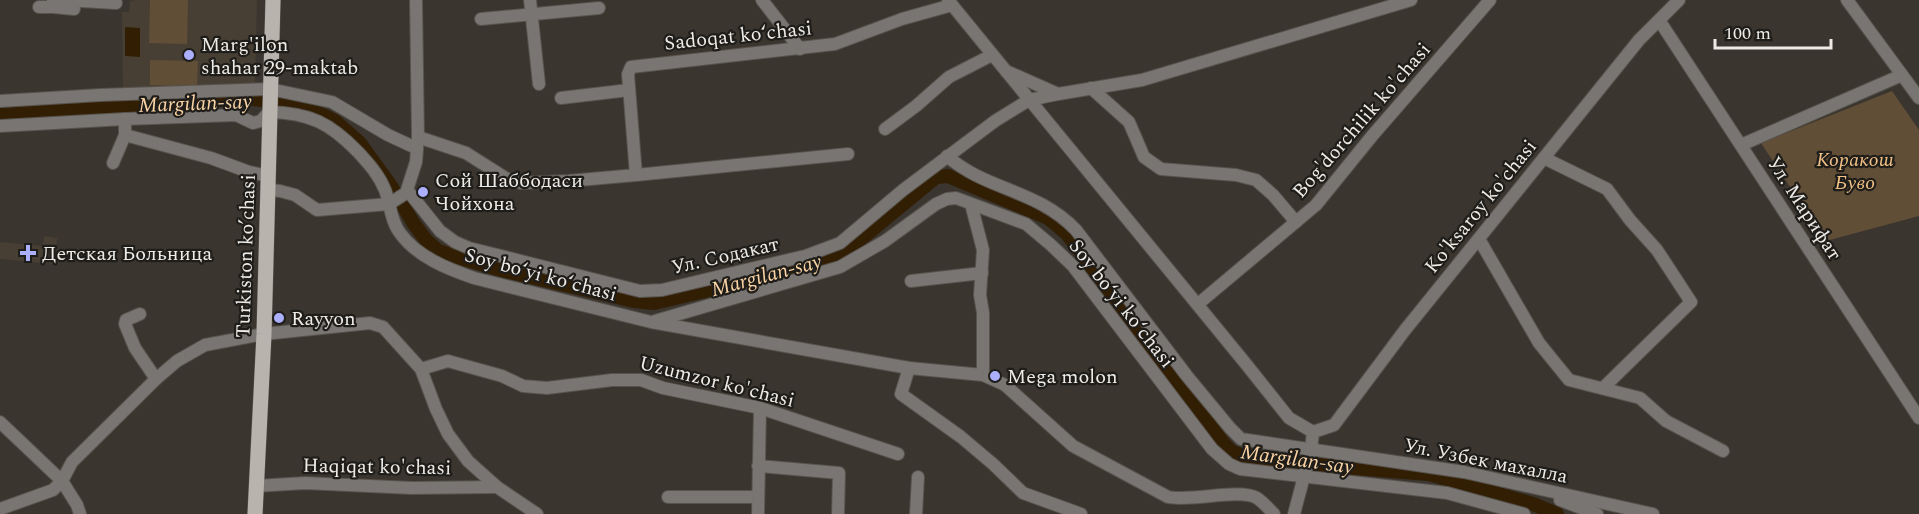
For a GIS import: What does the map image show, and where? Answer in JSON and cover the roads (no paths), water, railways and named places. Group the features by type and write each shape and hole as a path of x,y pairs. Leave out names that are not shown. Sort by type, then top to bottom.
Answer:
{"main road":[{"name":"Turkiston ko’chasi","path":"255,514 264,334 273,0"}],"street":[{"path":"125,135 211,158 249,172 296,195 317,210 391,203 407,192 416,162 416,0"},
{"path":"530,0 539,84"},
{"path":"762,0 800,49"},
{"name":"Ул. Содакат","path":"407,192 440,231 455,242 494,255 633,290 647,291 678,286 805,256 833,247 995,120 1029,100 1142,80 1410,0"},
{"name":"Bog'dorchilik ko'chasi","path":"1198,304 1316,205 1372,135 1490,0"},
{"name":"Ko'ksaroy ko'chasi","path":"1313,432 1335,425 1405,330 1639,40 1679,0"},
{"path":"1847,0 1910,80 1919,98"},
{"path":"39,7 56,2 116,3"},
{"path":"950,3 1289,418 1313,432 1311,450 1294,514"},
{"name":"Sadoqat koʻchasi","path":"636,175 628,71 635,66 835,44 950,3"},
{"path":"481,19 599,8"},
{"name":"Ул. Марифат","path":"1659,20 1919,418"},
{"path":"885,129 949,77 992,55"},
{"path":"1006,71 1063,93"},
{"path":"1741,146 1910,80"},
{"path":"1091,88 1129,122 1144,157 1161,169 1236,175 1256,180 1273,195 1296,222"},
{"path":"0,101 270,89 332,102 388,135 466,153 507,179 520,183 568,182 848,154"},
{"path":"561,98 629,90"},
{"name":"Soy boʻyi koʻchasi","path":"0,126 236,116 253,123 261,121 269,112 299,114 331,127 373,168 391,203 399,233 429,259 449,270 651,322 909,368 983,375 1005,385 1073,446 1168,497 1179,499 1241,495 1255,497 1274,514"},
{"path":"113,163 125,135 125,119"},
{"name":"Ул. Узбек махалла","path":"947,156 970,173 1036,200 1064,217 1236,435 1246,441 1464,472 1653,514"},
{"path":"1544,158 1607,189 1630,220 1657,250 1691,302 1603,388"},
{"name":"Soy boʻyi koʻchasi","path":"651,322 840,267 885,241 936,204 956,198 1026,224 1073,266 1184,413 1212,448 1229,464 1240,469 1447,493 1524,514"},
{"path":"971,204 983,250 980,295 983,313 983,375"},
{"path":"1479,239 1539,343 1569,380 1640,398 1666,421 1723,451"},
{"path":"911,281 982,273"},
{"path":"140,314 126,320 125,324 135,348 156,379"},
{"path":"0,509 53,490 62,481 72,462 156,379 177,362 205,345 264,334 370,323 383,327 421,369 448,434 468,461 497,487 537,514"},
{"name":"Uzumzor ko'chasi","path":"421,369 448,362 502,376 523,386 547,388 612,380 641,380 663,388 760,408 898,454"},
{"path":"909,368 901,394 961,437 1023,493 1065,512 1082,514"},
{"path":"758,514 760,408"},
{"path":"0,422 62,481 80,514"},
{"path":"758,466 839,473 838,514"},
{"path":"916,514 918,477"},
{"name":"Haqiqat ko'chasi","path":"256,486 305,483 412,488 497,487"},
{"path":"1514,483 1597,514"},
{"path":"668,496 758,497"}],"waterway":[{"name":"Margilan-say","path":"0,115 241,98 291,103 336,122 360,143 391,186 414,224 438,251 501,270 634,301 654,303 819,264 851,247 936,177 948,176 1048,218 1067,234 1232,452 1306,464 1429,474 1533,504 1557,514"}],"place":[{"name":"Marg'ilon shahar 29-maktab","path":"189,55"},
{"name":"Сой Шаббодаси Чойхона","path":"423,192"},
{"name":"Детская Больница","path":"28,253"},
{"name":"Rayyon","path":"279,318"},
{"name":"Mega molon","path":"995,376"}],"park label":[{"name":"Коракош Буво","path":"1855,170"}]}
